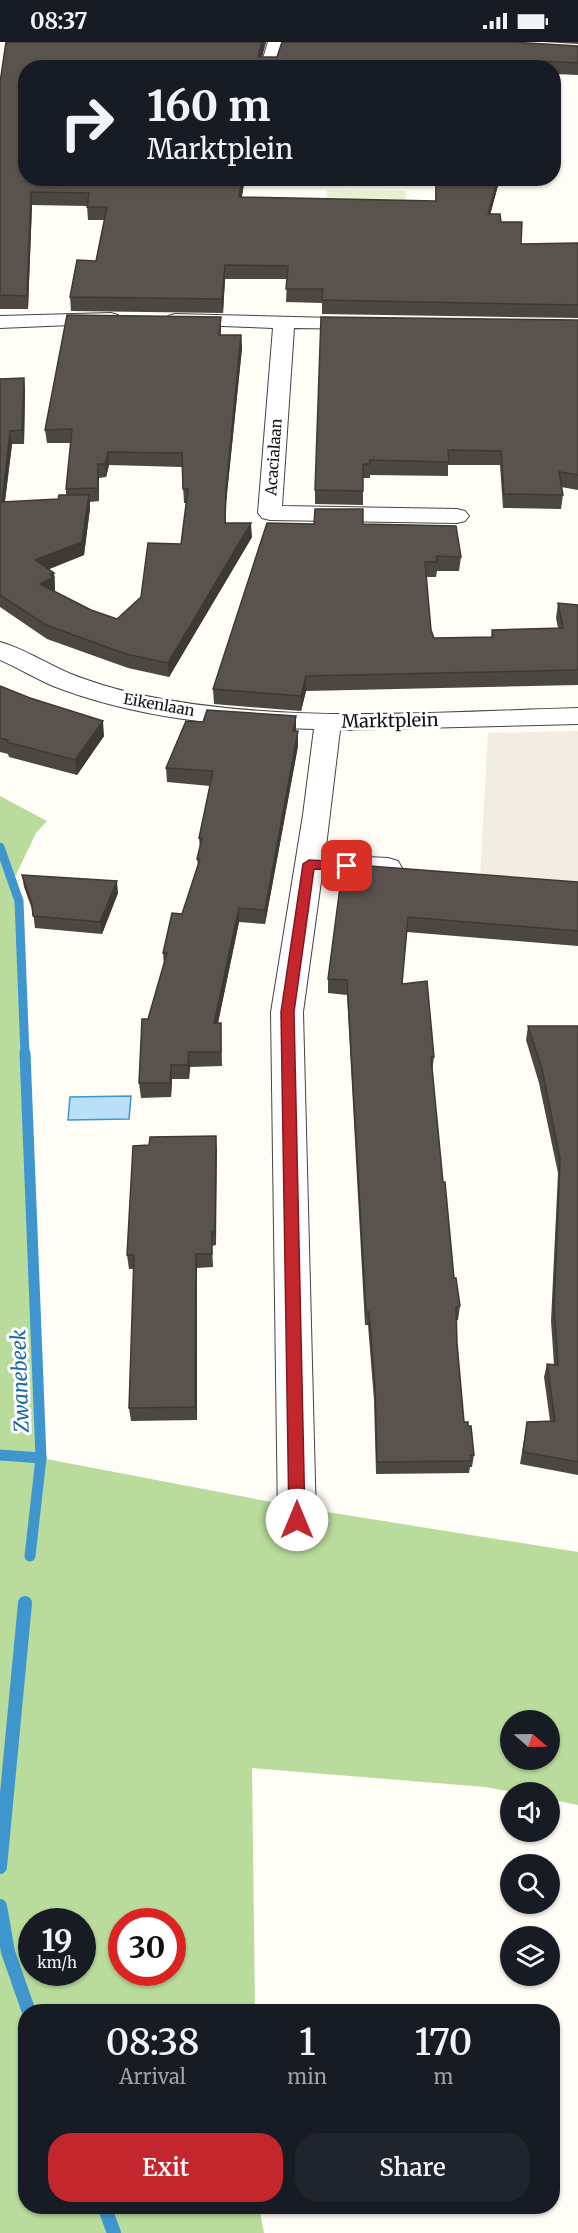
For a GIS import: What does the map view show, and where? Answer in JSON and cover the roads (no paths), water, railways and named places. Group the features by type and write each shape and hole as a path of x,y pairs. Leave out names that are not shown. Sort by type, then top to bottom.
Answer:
{"street":[{"path":"270,60 276,42"},
{"path":"0,322 135,319"},
{"path":"158,320 391,323"},
{"name":"Acacialaan","path":"284,321 270,513 457,516"},
{"name":"Eikenlaan","path":"0,650 19,662 62,681 118,698 172,709 215,714 328,722"},
{"name":"Marktplein","path":"297,1520 287,1012 322,781 328,722 578,716"},
{"path":"309,864 409,870"}],"water":[{"path":"131,1096 129,1119 68,1120 70,1097"}],"waterway":[{"name":"Zwanebeek","path":"0,847 19,901 25,1055"},
{"name":"Zwanebeek","path":"25,1053 41,1458"},
{"path":"0,1455 41,1458"},
{"name":"Zwanebeek","path":"30,1556 41,1458"},
{"name":"Zwanebeek","path":"0,1867 25,1603"},
{"name":"Zwanebeek","path":"0,1906 8,1952 26,2004"},
{"name":"Zwanebeek","path":"107,2214 114,2233"}]}
